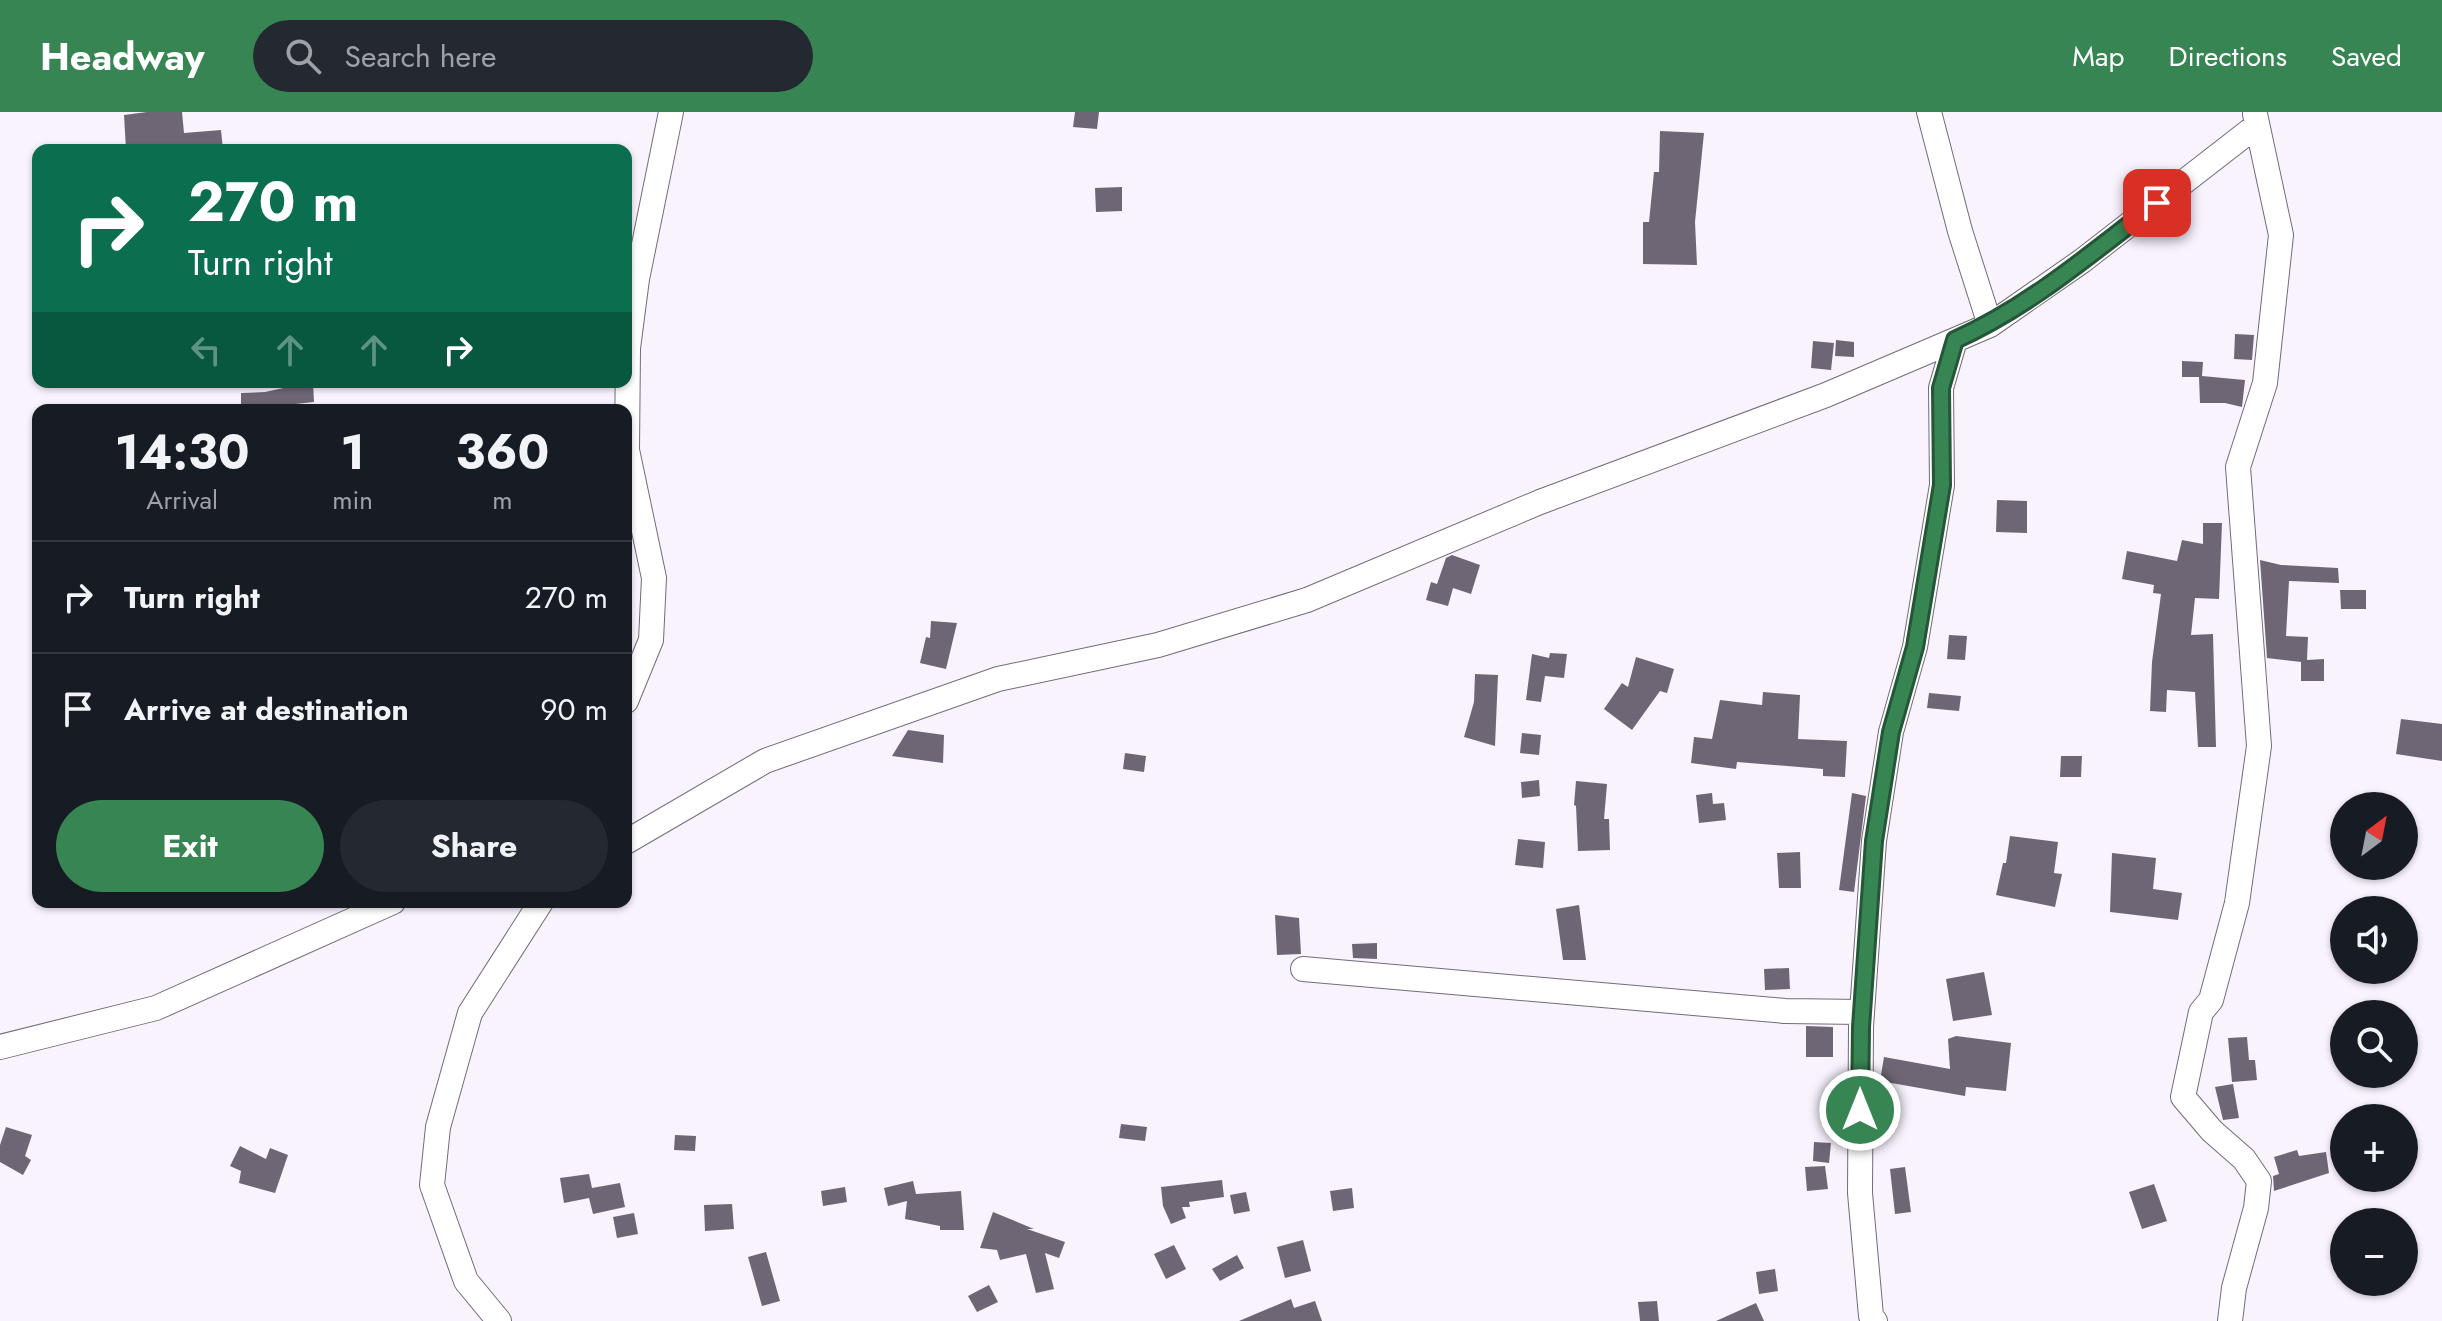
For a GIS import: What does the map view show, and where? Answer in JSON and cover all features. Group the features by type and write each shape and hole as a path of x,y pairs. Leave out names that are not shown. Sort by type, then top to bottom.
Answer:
{"street":[{"path":"632,317 671,112"},
{"path":"1929,112 1960,231 1990,325"},
{"path":"632,839 765,761 998,679 1158,645 1307,600 1540,502 1799,405 1990,325 2082,261 2255,119 2281,235 2265,383 2238,467 2259,746 2237,903 2211,1000 2201,1012 2183,1097 2212,1131 2244,1159 2259,1181 2256,1208 2234,1288 2230,1321"},
{"path":"1868,1319 1860,1193 1862,1012 1874,841 1891,732 1915,647 1942,485 1941,388 1955,340"},
{"path":"632,474 654,578 651,640 632,686"},
{"path":"0,1047 156,1008 380,908"},
{"path":"499,1321 466,1281 432,1185 438,1127 470,1013 537,908"},
{"path":"1303,969 1785,1011 1862,1012"}],"building":[{"path":"182,112 184,133 221,130 222,144 126,144 124,115"},
{"path":"1075,112 1099,112 1097,129 1073,127"},
{"path":"1660,131 1704,133 1695,222 1697,265 1643,264 1643,222 1649,222 1654,172 1659,172"},
{"path":"1122,187 1122,211 1096,212 1095,188"},
{"path":"2235,334 2254,335 2252,360 2234,359"},
{"path":"1836,340 1854,342 1854,357 1835,356"},
{"path":"1813,341 1834,343 1831,370 1811,368"},
{"path":"2182,361 2203,362 2202,376 2245,380 2242,407 2200,403 2199,377 2182,377"},
{"path":"283,388 313,388 314,402 241,404 241,393"},
{"path":"1997,500 2027,501 2027,533 1996,532"},
{"path":"2203,523 2222,523 2219,599 2195,598 2191,635 2213,634 2216,747 2198,747 2195,692 2167,690 2166,712 2150,711 2152,662 2161,594 2153,593 2154,585 2122,579 2127,551 2177,561 2182,540 2203,544"},
{"path":"1452,555 1480,565 1471,594 1453,588 1448,606 1426,600 1431,582 1437,584 1446,558"},
{"path":"2260,560 2281,565 2338,568 2339,583 2289,581 2286,636 2308,637 2307,660 2324,659 2324,681 2301,681 2301,662 2267,658"},
{"path":"2340,590 2366,590 2366,609 2341,609"},
{"path":"931,621 957,623 946,669 920,663 926,637 930,638"},
{"path":"1949,635 1967,636 1965,660 1947,659"},
{"path":"1550,653 1567,654 1564,678 1545,676 1541,702 1526,700 1532,654 1549,658"},
{"path":"1636,657 1674,669 1667,693 1660,691 1632,730 1604,709 1622,683 1628,687"},
{"path":"1475,674 1498,675 1495,746 1464,737 1474,702"},
{"path":"1763,692 1800,695 1798,739 1847,741 1845,777 1823,776 1823,769 1737,762 1736,769 1691,763 1694,737 1712,739 1720,700 1762,705"},
{"path":"1929,693 1961,696 1959,711 1927,708"},
{"path":"2401,719 2442,724 2442,761 2396,754"},
{"path":"908,730 944,735 943,763 892,756"},
{"path":"1522,733 1541,735 1539,755 1520,753"},
{"path":"1125,753 1146,756 1144,772 1123,769"},
{"path":"2061,756 2082,756 2081,777 2060,777"},
{"path":"1539,780 1540,796 1522,798 1521,782"},
{"path":"1576,781 1607,784 1604,819 1609,819 1610,850 1578,851 1574,805"},
{"path":"1712,793 1713,804 1724,803 1726,820 1699,823 1696,795"},
{"path":"1852,793 1866,796 1854,892 1839,890"},
{"path":"2010,836 2058,842 2054,873 2062,874 2055,907 1996,895"},
{"path":"1518,839 1545,842 1543,868 1515,865"},
{"path":"1800,852 1801,888 1779,888 1777,853"},
{"path":"2112,853 2156,858 2153,889 2182,893 2178,920 2110,912"},
{"path":"1579,905 1586,960 1563,960 1556,909"},
{"path":"1275,915 1299,918 1301,954 1277,955"},
{"path":"1377,943 1377,959 1353,958 1352,944"},
{"path":"1789,968 1790,989 1765,990 1764,969"},
{"path":"1984,972 1992,1015 1953,1021 1946,979"},
{"path":"1806,1026 1833,1027 1833,1057 1806,1057"},
{"path":"1956,1036 2011,1043 2006,1091 1966,1087 1965,1096 1880,1081 1884,1057 1950,1069 1948,1039"},
{"path":"2247,1037 2249,1060 2255,1060 2257,1080 2232,1082 2228,1038"},
{"path":"2233,1084 2239,1118 2223,1120 2215,1087"},
{"path":"1121,1124 1147,1127 1145,1141 1119,1138"},
{"path":"6,1127 32,1135 25,1156 31,1160 23,1175 0,1162 0,1145"},
{"path":"675,1135 696,1136 695,1151 674,1150"},
{"path":"1814,1142 1831,1143 1829,1163 1813,1161"},
{"path":"240,1146 266,1159 270,1148 288,1155 275,1193 239,1183 241,1171 230,1166"},
{"path":"2297,1150 2299,1156 2326,1152 2329,1173 2274,1191 2273,1176 2279,1174 2274,1157"},
{"path":"1825,1166 1828,1189 1807,1191 1805,1167"},
{"path":"1905,1167 1911,1212 1895,1214 1890,1169"},
{"path":"589,1174 592,1188 620,1183 625,1207 593,1214 589,1198 564,1203 560,1178"},
{"path":"1222,1180 1224,1197 1189,1202 1190,1207 1182,1207 1186,1218 1171,1224 1163,1206 1161,1187"},
{"path":"913,1181 916,1194 961,1191 964,1230 940,1230 940,1226 905,1219 907,1201 888,1206 884,1188"},
{"path":"2154,1184 2167,1221 2142,1229 2129,1192"},
{"path":"845,1187 847,1202 823,1206 821,1191"},
{"path":"1352,1188 1354,1208 1333,1211 1330,1191"},
{"path":"1246,1192 1250,1211 1234,1214 1230,1195"},
{"path":"732,1204 734,1229 705,1231 704,1205"},
{"path":"993,1212 1034,1229 1027,1229 1065,1242 1059,1258 1045,1253 1054,1289 1036,1293 1026,1254 1000,1260 997,1250 980,1248"},
{"path":"634,1213 638,1234 617,1238 613,1217"},
{"path":"1303,1240 1311,1271 1285,1278 1277,1247"},
{"path":"1174,1245 1186,1269 1166,1279 1154,1254"},
{"path":"766,1252 780,1301 762,1306 748,1257"},
{"path":"1237,1255 1244,1268 1220,1281 1212,1269"},
{"path":"1775,1269 1778,1291 1759,1294 1756,1272"},
{"path":"989,1285 998,1302 977,1312 968,1296"},
{"path":"1291,1299 1294,1308 1315,1301 1322,1321 1239,1321"},
{"path":"1657,1301 1659,1321 1640,1321 1638,1302"},
{"path":"1756,1303 1764,1321 1716,1321"}],"route":[{"path":"1860,1110 1861,1027 1874,841 1891,732 1915,647 1942,485 1941,388 1955,340 1990,325 2082,261 2157,203"}]}
